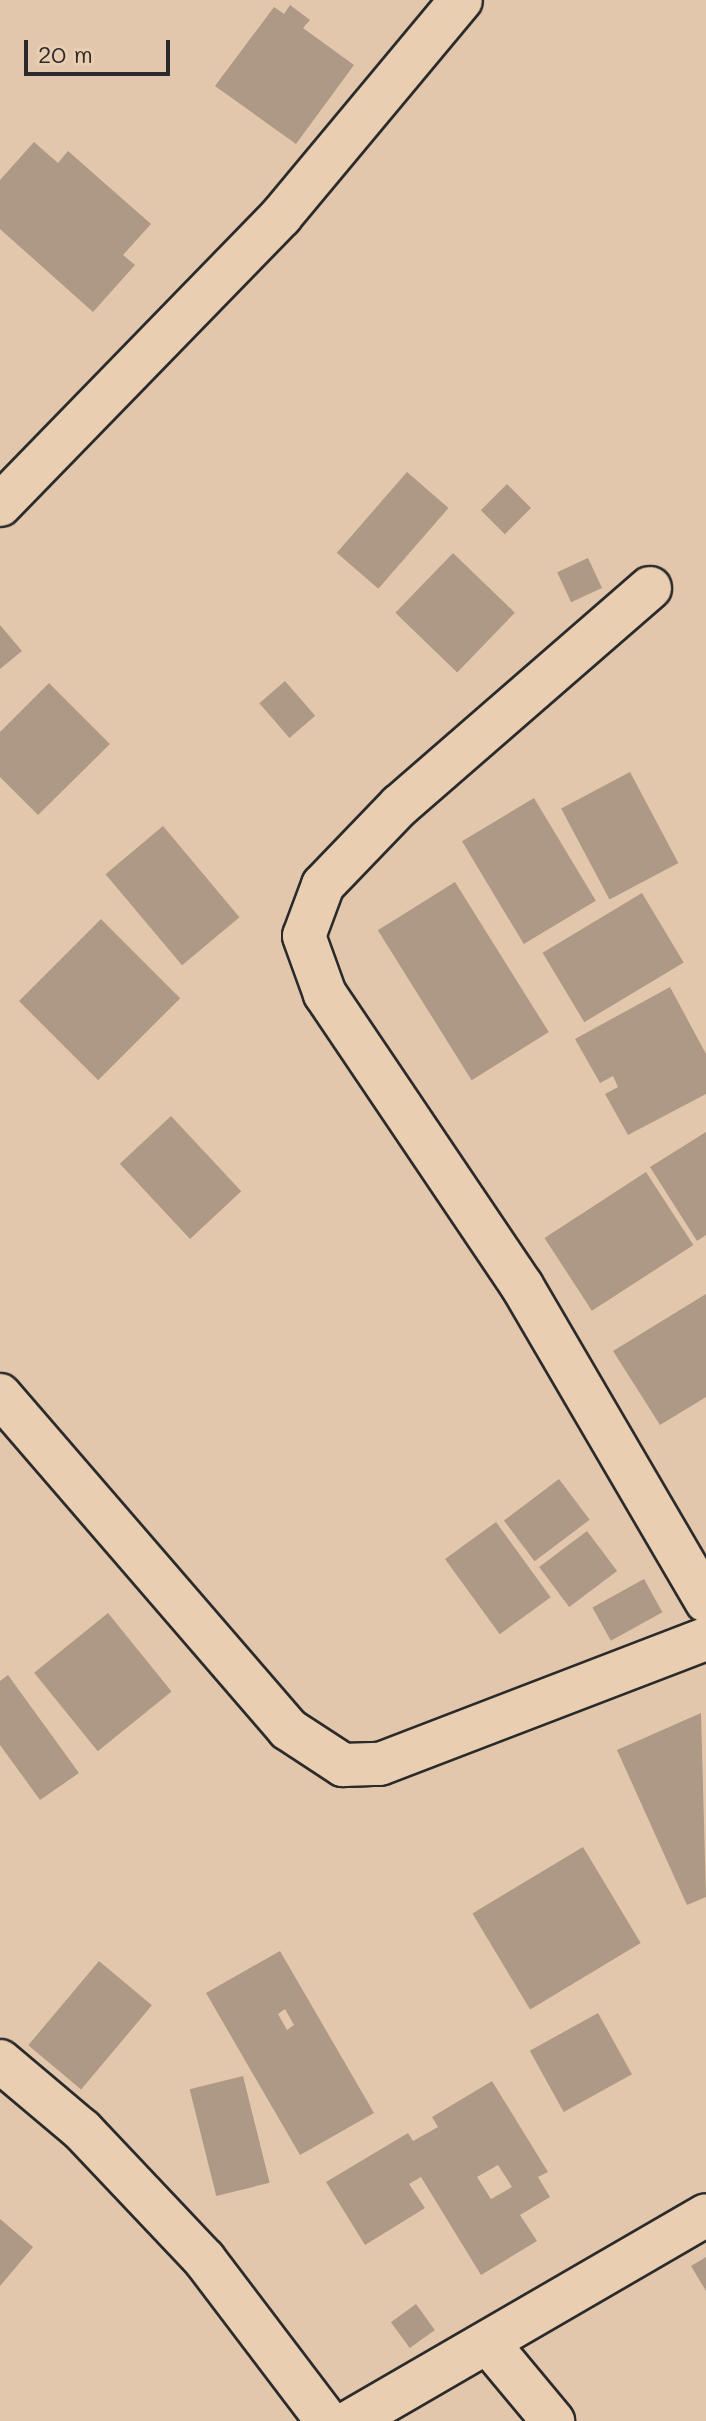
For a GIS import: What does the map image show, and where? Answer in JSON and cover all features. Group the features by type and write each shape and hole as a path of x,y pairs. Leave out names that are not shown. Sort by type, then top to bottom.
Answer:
{"street":[{"path":"0,505 281,216 461,0"},
{"path":"650,588 400,805 323,885 304,936 333,1007 522,1286 706,1601"},
{"path":"0,1395 288,1729 343,1765 380,1764 706,1639"},
{"path":"0,2061 82,2130 204,2259 327,2421"},
{"path":"351,2421 706,2215"},
{"path":"488,2343 553,2421"}],"building":[{"path":"290,5 310,20 303,28 354,65 296,144 215,86 274,7 284,14"},
{"path":"34,142 58,163 68,151 151,224 123,255 135,265 93,312 0,229 0,180"},
{"path":"407,472 449,508 378,589 337,553"},
{"path":"507,484 531,508 505,534 481,510"},
{"path":"453,553 515,613 457,672 395,613"},
{"path":"588,558 602,588 571,602 557,572"},
{"path":"0,625 22,651 0,669"},
{"path":"285,681 315,716 290,738 259,703"},
{"path":"49,683 110,744 38,815 0,777 0,732"},
{"path":"630,772 678,863 609,900 561,809"},
{"path":"534,798 596,901 524,944 462,841"},
{"path":"163,826 239,917 182,965 106,874"},
{"path":"455,882 549,1032 472,1080 378,930"},
{"path":"642,893 684,962 584,1022 543,953"},
{"path":"101,919 180,998 98,1080 19,1001"},
{"path":"670,987 706,1054 706,1094 628,1135 605,1094 618,1087 613,1076 600,1083 575,1039"},
{"path":"171,1116 241,1191 190,1239 120,1164"},
{"path":"706,1132 706,1235 697,1241 650,1167"},
{"path":"646,1172 693,1245 592,1311 545,1238"},
{"path":"706,1294 706,1397 660,1425 613,1351"},
{"path":"559,1479 590,1520 535,1561 504,1521"},
{"path":"496,1522 551,1597 500,1634 445,1559"},
{"path":"587,1531 617,1571 569,1607 539,1567"},
{"path":"644,1579 662,1612 611,1641 592,1608"},
{"path":"108,1613 172,1691 98,1751 34,1673"},
{"path":"8,1675 79,1773 40,1800 0,1745 0,1681"},
{"path":"701,1713 706,1897 687,1905 617,1750"},
{"path":"583,1847 641,1943 530,2009 472,1913"},
{"path":"280,1951 374,2113 300,2155 206,1993","holes":["285,2009 294,2025 287,2030 278,2014"]},
{"path":"99,1961 152,2005 81,2090 28,2045"},
{"path":"598,2013 632,2074 564,2112 530,2051"},
{"path":"243,2076 270,2183 216,2196 190,2089"},
{"path":"492,2081 548,2172 538,2177 550,2197 520,2215 537,2241 481,2275 421,2177 409,2184 425,2208 365,2245 326,2182 408,2133 413,2141 438,2127 432,2117","holes":["498,2165 512,2187 491,2199 477,2177"]},
{"path":"0,2219 33,2247 0,2286"},
{"path":"706,2257 706,2291 691,2266"},
{"path":"416,2304 435,2330 410,2348 391,2322"}]}
